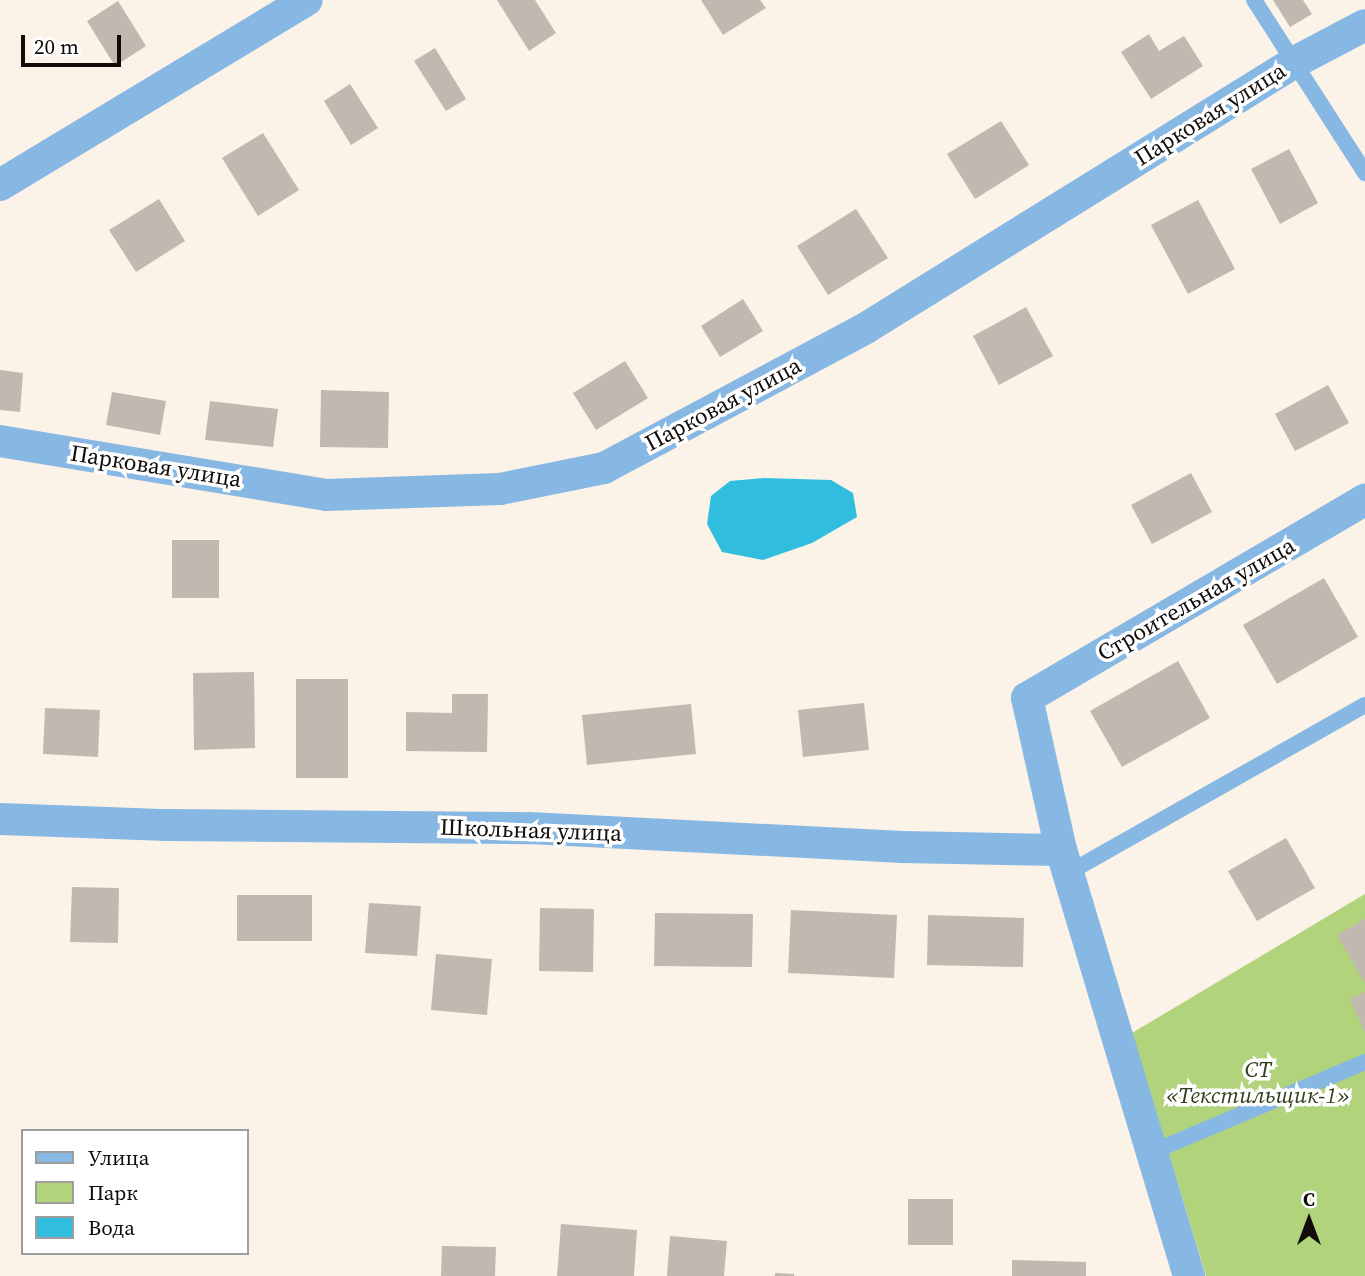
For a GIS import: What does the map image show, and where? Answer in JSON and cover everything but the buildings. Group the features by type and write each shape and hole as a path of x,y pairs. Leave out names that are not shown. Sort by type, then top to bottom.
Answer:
{"street":[{"path":"0,185 307,0"},
{"name":"Парковая улица","path":"0,441 327,495 500,489 604,468 866,328 1293,63 1365,24"},
{"name":"Строительная улица","path":"1064,862 1027,698 1365,500"},
{"name":"Школьная улица","path":"0,819 167,825 529,828 903,847 1064,862"},
{"path":"1064,862 1189,1276"}],"lane":[{"path":"1254,0 1365,173"},
{"path":"1064,862 1365,705"},
{"path":"1152,1152 1365,1062"}],"green space":[{"name":"СТ «Текстильщик-1»","path":"1365,894 1365,1276 1206,1276 1132,1033"}],"water":[{"path":"764,478 831,480 853,493 857,517 812,543 763,560 722,552 707,524 711,496 730,481"}]}
